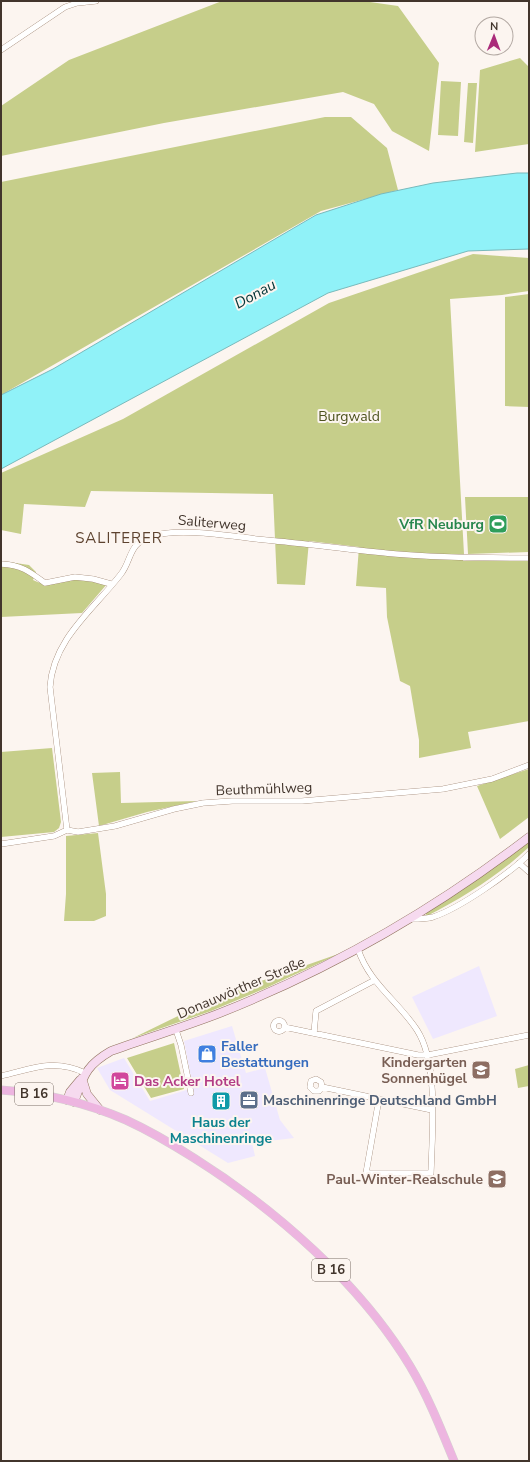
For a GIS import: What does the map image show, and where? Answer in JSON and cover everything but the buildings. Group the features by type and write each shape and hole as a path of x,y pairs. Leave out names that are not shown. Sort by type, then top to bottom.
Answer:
{"main road":[{"name":"Donauwörther Straße","path":"70,1101 84,1076 96,1060 111,1051 176,1030 291,983 358,949 448,896 529,837"},
{"path":"84,1076 87,1094 100,1110"},
{"name":"B 16","path":"1,1090 70,1101 100,1110 149,1131 227,1179 281,1221 314,1251 364,1304 410,1366 441,1428 454,1461"}],"street":[{"path":"1,50 65,7 77,2 96,1"},
{"name":"Saliterweg","path":"67,830 50,687 51,673 67,638 111,584 122,573 129,555 136,545 151,536 173,532 318,545 396,554 466,558 529,558"},
{"path":"1,564 16,565 28,570 45,582 74,577 93,579 111,584"},
{"name":"Beuthmühlweg","path":"1,844 54,836 67,830 78,832 115,826 174,809 203,803 232,801 302,801 443,789 492,779 529,765"},
{"name":"Donauwörther Straße","path":"411,919 434,917 461,904 519,863 529,854"},
{"path":"519,863 529,872"},
{"path":"358,949 363,964 416,1028 425,1044 428,1055 432,1110 431,1173 366,1174 379,1099"},
{"path":"314,1033 316,1012 375,980"},
{"path":"284,1027 418,1055 428,1055 529,1035"},
{"path":"176,1030 181,1045 191,1093"},
{"path":"1,1076 47,1065 68,1066 84,1076"},
{"path":"322,1087 432,1110"}],"shaded area":[{"path":"479,966 497,1016 433,1039 412,997"},
{"path":"232,1026 246,1073 265,1068 280,1120 294,1138 252,1143 255,1156 228,1163 110,1090 97,1068 124,1058 150,1101 193,1088 184,1041"}],"green space":[{"path":"222,1 363,1 398,6 439,63 429,151 392,131 374,104 343,92 164,123 1,156 1,106 69,60"},
{"path":"520,58 529,67 529,144 475,152 480,70"},
{"path":"441,81 461,82 458,136 438,135"},
{"path":"468,83 477,83 473,143 464,142"},
{"path":"325,117 351,117 387,148 398,190 321,211 1,395 1,182"},
{"name":"Burgwald","path":"473,254 529,258 529,291 502,295 450,299 464,554 463,561 529,560 529,721 468,732 471,748 419,758 419,740 410,686 400,681 387,617 386,588 356,586 359,547 309,541 305,585 277,584 273,494 91,491 85,507 24,504 21,534 1,530 1,473 123,419 329,303"},
{"path":"529,294 529,407 505,406 505,297"},
{"name":"VfR Neuburg","path":"465,497 529,497 529,552 468,554"},
{"path":"1,554 2,561 29,565 36,572 33,580 39,583 53,584 77,580 107,584 82,613 1,617"},
{"path":"52,748 61,822 59,828 54,832 1,837 1,752"},
{"path":"529,769 529,817 500,839 477,786"},
{"path":"120,772 121,803 197,801 147,812 99,826 92,773"},
{"path":"98,833 106,894 106,916 94,921 64,921 66,894 66,836"},
{"path":"529,841 529,847 493,877 427,916 425,913 510,856"},
{"path":"341,953 266,988 211,1011 133,1038 221,995"},
{"path":"174,1043 184,1089 151,1098 127,1058"},
{"path":"529,1065 529,1086 518,1088 515,1069"}],"water":[{"name":"Donau","path":"517,173 529,173 529,249 468,251 328,293 1,469 1,395 53,369 316,215 381,194 433,183"}],"place":[{"name":"VfR Neuburg","path":"498,524"},
{"name":"Faller Bestattungen","path":"207,1054"},
{"name":"Kindergarten Sonnenhügel","path":"481,1070"},
{"name":"Das Acker Hotel","path":"120,1081"},
{"name":"Maschinenringe Deutschland GmbH","path":"249,1100"},
{"name":"Haus der Maschinenringe","path":"221,1101"},
{"name":"Paul-Winter-Realschule","path":"497,1179"}],"district":[{"name":"SALITERER","path":"119,538"}]}
